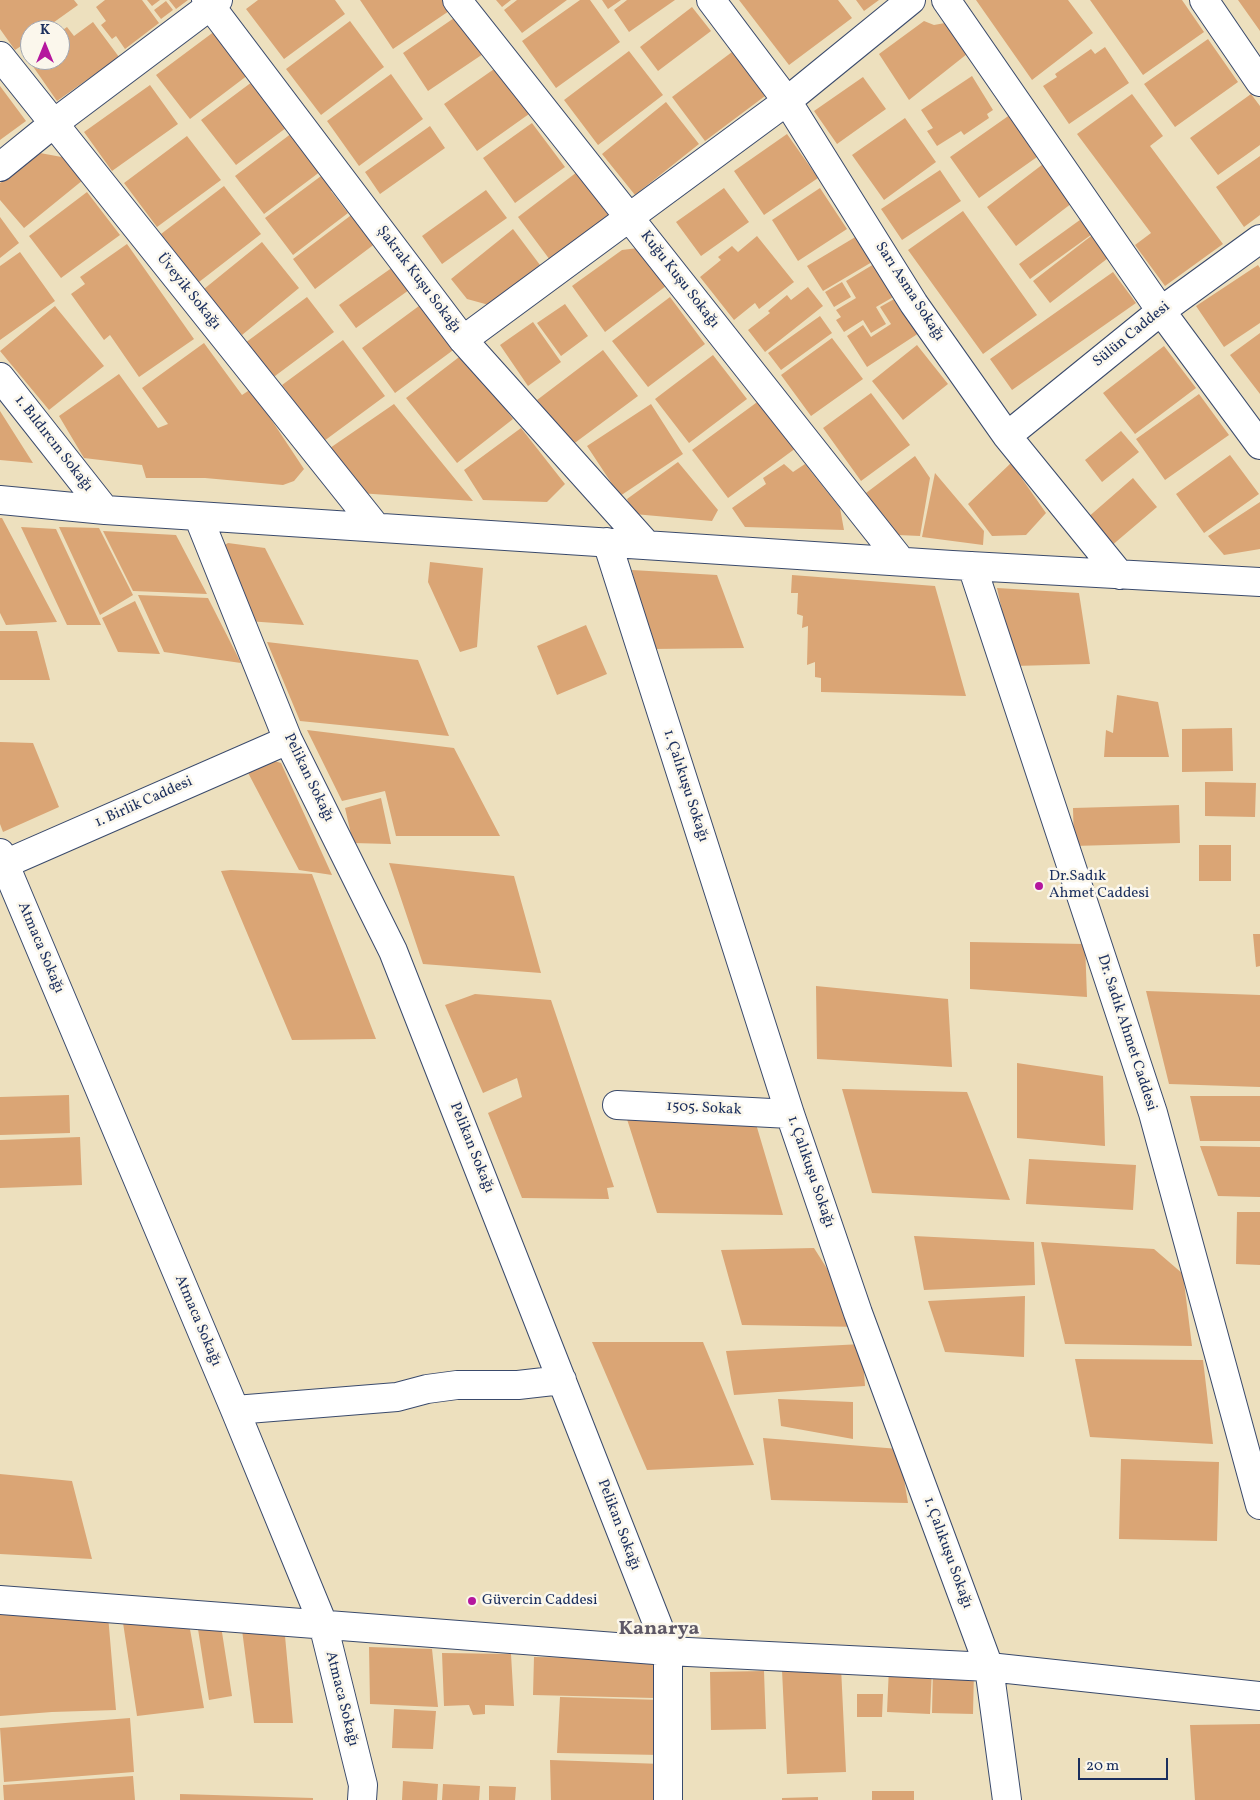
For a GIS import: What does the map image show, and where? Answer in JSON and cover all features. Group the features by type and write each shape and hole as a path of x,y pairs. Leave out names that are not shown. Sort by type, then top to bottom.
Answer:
{"street":[{"name":"Kuğu Kuşu Sokağı","path":"456,0 901,561"},
{"name":"Sarı Asma Sokağı","path":"711,0 788,101 914,304 1007,436 1120,575"},
{"path":"463,340 788,101 910,0"},
{"path":"946,0 1160,311 1260,445"},
{"path":"1204,0 1260,82"},
{"path":"0,167 211,2"},
{"name":"Şakrak Kuşu Sokağı","path":"211,2 463,340 647,545"},
{"name":"Üveyik Sokağı","path":"0,56 376,528"},
{"name":"Sülün Caddesi","path":"1007,436 1160,311 1260,239"},
{"name":"1. Bıldırcın Sokağı","path":"0,377 105,510"},
{"path":"0,500 105,510 376,528 972,566 1260,582"},
{"name":"Pelikan Sokağı","path":"198,516 288,740 393,951 668,1651 668,1800"},
{"name":"1. Çalıkuşu Sokağı","path":"607,542 790,1114 858,1313 989,1667 1006,1800"},
{"name":"Dr. Sadık Ahmet Caddesi","path":"972,566 1153,1113 1260,1505"},
{"name":"1. Birlik Caddesi","path":"2,861 288,740"},
{"name":"Atmaca Sokağı","path":"2,861 235,1410 323,1624 363,1785 362,1800"},
{"name":"1505. Sokak","path":"617,1105 790,1114"},
{"path":"235,1410 398,1397 427,1390 457,1386 518,1386 562,1380"},
{"path":"0,1600 668,1651 989,1667 1260,1696"}],"building":[{"path":"0,0 74,0 78,5 57,20 20,20 20,47 15,50 0,29"},
{"path":"105,0 142,0 159,23 125,49 116,36 112,39 101,25 106,21 96,7"},
{"path":"147,0 160,0 152,6"},
{"path":"169,0 188,0 176,9"},
{"path":"258,0 335,0 345,14 284,59 246,9"},
{"path":"360,0 446,0 452,9 393,49"},
{"path":"496,0 511,0 502,7"},
{"path":"517,0 567,0 522,33 504,10"},
{"path":"580,0 590,0 620,42 556,88 522,41"},
{"path":"602,0 621,0 608,9"},
{"path":"627,0 675,0 629,32 614,10"},
{"path":"739,0 838,0 852,18 789,65"},
{"path":"856,0 879,0 864,11"},
{"path":"976,0 1068,0 1093,33 1032,80"},
{"path":"1090,0 1182,0 1204,32 1143,75"},
{"path":"1238,0 1260,0 1260,31"},
{"path":"166,1 173,10 161,19 154,10"},
{"path":"692,7 711,31 658,71 640,47"},
{"path":"457,16 483,54 428,91 403,53"},
{"path":"350,21 384,67 321,115 286,69"},
{"path":"924,21 934,25 945,23 967,54 909,100 879,54"},
{"path":"93,22 119,57 57,101 35,70 70,70 70,31 74,36"},
{"path":"215,31 248,75 190,119 156,75"},
{"path":"1208,39 1238,82 1175,127 1144,84"},
{"path":"1105,47 1129,83 1069,124 1043,86 1057,77 1055,74 1091,49 1095,54"},
{"path":"629,51 663,95 598,145 564,100"},
{"path":"732,52 765,96 705,141 672,97"},
{"path":"497,67 529,114 477,151 444,104"},
{"path":"391,74 423,119 359,166 327,121"},
{"path":"972,76 993,110 987,114 989,118 964,135 961,131 937,146 927,131 933,128 921,110"},
{"path":"863,77 886,109 837,144 814,111"},
{"path":"256,79 290,125 236,165 201,120"},
{"path":"150,85 178,124 112,171 84,132"},
{"path":"0,86 26,121 0,140"},
{"path":"1132,94 1163,136 1150,146 1223,244 1165,286 1135,245 1151,233 1077,134"},
{"path":"1251,94 1260,106 1260,145 1218,175 1190,138"},
{"path":"666,102 699,144 635,195 602,154"},
{"path":"1014,112 1037,144 1030,148 1037,157 979,198 950,157"},
{"path":"905,118 936,162 884,200 852,155"},
{"path":"532,123 565,167 515,203 483,158"},
{"path":"430,126 445,148 380,194 365,172"},
{"path":"296,130 325,168 264,214 235,176"},
{"path":"787,134 818,178 764,215 734,171"},
{"path":"187,136 221,180 157,227 124,183"},
{"path":"40,153 67,158 83,180 24,228 0,200 0,183"},
{"path":"1260,156 1260,215 1244,227 1216,187"},
{"path":"1047,161 1076,200 1016,246 987,207"},
{"path":"581,169 614,212 550,260 518,217"},
{"path":"940,170 961,201 902,240 881,209"},
{"path":"325,173 336,188 331,191 348,213 293,255 265,218"},
{"path":"224,186 261,234 199,282 161,234"},
{"path":"724,188 749,222 701,256 676,222"},
{"path":"820,188 847,229 798,261 772,220"},
{"path":"486,190 507,218 442,264 422,236"},
{"path":"87,192 120,235 61,278 29,236"},
{"path":"963,211 1037,315 983,354 908,250"},
{"path":"354,213 376,243 315,289 293,259"},
{"path":"0,217 19,243 0,258"},
{"path":"1084,217 1095,232 1030,279 1019,264"},
{"path":"513,229 540,265 489,305 467,299 451,279"},
{"path":"1095,233 1112,255 1050,303 1033,281"},
{"path":"757,236 794,282 759,309 755,303 734,320 700,277 721,260 718,257 732,246 738,252"},
{"path":"857,236 872,262 823,291 807,266"},
{"path":"262,242 299,288 242,335 204,289"},
{"path":"127,244 194,339 139,377 110,335 104,340 71,294 85,284 80,277"},
{"path":"638,248 666,286 605,332 572,286 622,250"},
{"path":"20,252 55,301 0,340 0,266"},
{"path":"874,264 895,296 876,307 886,324 871,333 863,320 844,332 836,320 841,317 836,310 856,298 846,281"},
{"path":"1258,265 1260,268 1260,323 1224,347 1196,306"},
{"path":"393,267 409,290 356,328 339,305"},
{"path":"1113,272 1136,303 1012,390 990,359"},
{"path":"842,282 851,297 834,307 825,292"},
{"path":"808,287 823,306 765,352 748,330 770,313 768,311 787,295 791,300"},
{"path":"307,297 334,332 271,379 245,343"},
{"path":"670,297 705,344 648,387 612,341"},
{"path":"896,298 919,333 867,367 847,336 863,325 871,337 891,324 880,307"},
{"path":"423,303 456,348 395,393 362,348"},
{"path":"565,304 588,336 561,356 537,323"},
{"path":"55,306 104,366 49,410 0,351"},
{"path":"820,316 832,333 781,370 768,353"},
{"path":"533,322 561,362 528,386 500,345"},
{"path":"1260,333 1260,394 1230,355"},
{"path":"832,338 863,379 811,416 781,375"},
{"path":"343,340 385,396 324,441 282,385"},
{"path":"204,343 242,395 251,389 304,469 294,481 283,485 205,478 146,478 142,465 84,458 59,416 119,374 158,428 168,424 142,388"},
{"path":"917,345 948,384 903,420 872,381"},
{"path":"1164,346 1196,388 1135,434 1103,393"},
{"path":"603,350 638,396 572,445 537,400"},
{"path":"463,354 513,419 457,463 406,398"},
{"path":"713,355 747,399 689,443 655,399"},
{"path":"871,393 910,445 861,481 823,428"},
{"path":"1199,394 1229,435 1165,480 1136,439"},
{"path":"760,400 796,448 728,498 692,450"},
{"path":"394,404 473,501 359,493 330,448"},
{"path":"651,404 683,454 620,496 587,446"},
{"path":"0,411 33,463 0,460"},
{"path":"521,428 565,484 547,502 483,500 464,470"},
{"path":"1121,431 1139,452 1102,482 1085,460"},
{"path":"1230,455 1259,494 1204,533 1176,494"},
{"path":"915,456 930,478 920,536 898,535 866,493"},
{"path":"678,462 718,510 712,521 634,514 627,499"},
{"path":"1011,463 1046,513 1026,535 992,536 968,504"},
{"path":"784,464 793,472 805,464 840,508 844,530 745,527 732,508 766,484 763,478"},
{"path":"935,473 984,531 983,545 922,537"},
{"path":"1133,478 1157,507 1110,547 1086,519"},
{"path":"1260,502 1260,549 1224,555 1208,536"},
{"path":"0,518 2,518 57,622 6,625 0,613"},
{"path":"21,527 56,529 101,625 67,625"},
{"path":"59,527 99,528 133,595 100,615"},
{"path":"103,531 176,535 207,594 133,591"},
{"path":"228,543 265,548 304,625 247,621 218,549"},
{"path":"430,562 483,568 477,647 460,652 428,582"},
{"path":"632,570 717,575 744,648 651,649"},
{"path":"792,575 935,586 966,696 821,692 821,678 815,677 815,662 807,665 808,626 802,628 803,616 797,614 798,593 791,593"},
{"path":"997,588 1079,593 1090,664 1014,666"},
{"path":"138,595 208,598 241,663 164,652"},
{"path":"135,601 160,654 118,652 102,618"},
{"path":"586,625 607,674 557,695 537,646"},
{"path":"0,631 37,631 50,680 0,680"},
{"path":"267,642 418,660 449,736 300,721"},
{"path":"1117,695 1158,702 1169,757 1104,757 1106,730 1113,733"},
{"path":"1232,728 1233,771 1182,772 1182,729"},
{"path":"307,730 454,748 500,836 396,836 385,791 342,801"},
{"path":"0,742 33,743 59,807 3,832 0,824"},
{"path":"265,758 281,763 332,875 299,870 245,767"},
{"path":"1205,782 1256,783 1255,817 1205,816"},
{"path":"381,798 391,844 353,843 345,808"},
{"path":"1179,805 1180,843 1074,846 1073,808"},
{"path":"1199,845 1231,845 1231,881 1199,881"},
{"path":"389,863 514,876 541,973 423,964"},
{"path":"221,871 312,874 376,1039 292,1040"},
{"path":"1253,934 1260,934 1260,966 1256,967"},
{"path":"970,942 1085,944 1087,997 970,989"},
{"path":"816,986 948,999 952,1067 817,1059"},
{"path":"1146,991 1260,995 1260,1087 1169,1084"},
{"path":"475,994 551,1000 614,1187 607,1188 609,1199 522,1198 488,1113 522,1097 517,1078 483,1093 445,1005"},
{"path":"1017,1063 1103,1076 1105,1146 1017,1138"},
{"path":"842,1089 967,1092 1010,1200 872,1193"},
{"path":"69,1095 70,1133 0,1135 0,1097"},
{"path":"1190,1096 1260,1096 1260,1141 1200,1141"},
{"path":"626,1116 756,1124 783,1215 657,1213"},
{"path":"80,1137 82,1185 0,1188 0,1140"},
{"path":"1200,1146 1260,1147 1260,1197 1218,1196"},
{"path":"1029,1159 1136,1165 1133,1210 1026,1204"},
{"path":"1237,1212 1260,1212 1260,1265 1236,1264"},
{"path":"914,1236 1034,1242 1035,1285 924,1290"},
{"path":"1041,1242 1154,1249 1183,1274 1192,1346 1065,1344"},
{"path":"814,1248 864,1327 742,1325 721,1250"},
{"path":"1025,1296 1024,1357 945,1352 928,1301"},
{"path":"592,1342 703,1342 754,1465 647,1470"},
{"path":"862,1344 865,1386 734,1395 726,1351"},
{"path":"1075,1359 1203,1360 1213,1444 1090,1437"},
{"path":"778,1399 853,1402 853,1439 781,1426"},
{"path":"763,1438 899,1449 908,1503 771,1500"},
{"path":"1121,1459 1219,1462 1217,1541 1119,1539"},
{"path":"0,1474 72,1481 92,1559 0,1554"},
{"path":"0,1608 108,1615 116,1710 0,1716"},
{"path":"122,1616 188,1618 204,1708 137,1716"},
{"path":"241,1622 284,1625 293,1723 254,1723"},
{"path":"221,1626 232,1696 209,1700 198,1629"},
{"path":"369,1647 432,1649 438,1707 370,1704"},
{"path":"442,1653 511,1654 514,1706 485,1705 485,1714 473,1715 469,1705 444,1706"},
{"path":"534,1657 655,1659 654,1698 533,1695"},
{"path":"841,1667 846,1772 787,1774 782,1670"},
{"path":"889,1667 932,1669 930,1714 887,1712"},
{"path":"933,1669 974,1670 973,1714 932,1713"},
{"path":"764,1671 766,1729 711,1730 710,1672"},
{"path":"857,1694 883,1694 882,1717 857,1717"},
{"path":"560,1697 661,1700 660,1755 557,1753"},
{"path":"394,1709 436,1711 433,1749 392,1748"},
{"path":"130,1718 134,1772 4,1782 0,1728"},
{"path":"1260,1724 1260,1800 1195,1800 1190,1725"},
{"path":"550,1760 662,1764 662,1800 551,1800"},
{"path":"133,1776 135,1800 4,1800 3,1785"},
{"path":"403,1781 438,1784 437,1800 402,1800"},
{"path":"443,1784 480,1786 479,1800 442,1800"},
{"path":"489,1786 516,1787 515,1800 489,1800"},
{"path":"872,1791 914,1791 914,1800 872,1800"},
{"path":"180,1794 313,1798 313,1800 180,1800"},
{"path":"818,1797 818,1800 782,1800 782,1798"}],"place":[{"name":"Dr.Sadık Ahmet Caddesi","path":"1039,886"},
{"name":"Güvercin Caddesi","path":"472,1601"}],"district":[{"name":"Kanarya","path":"659,1630"}]}
